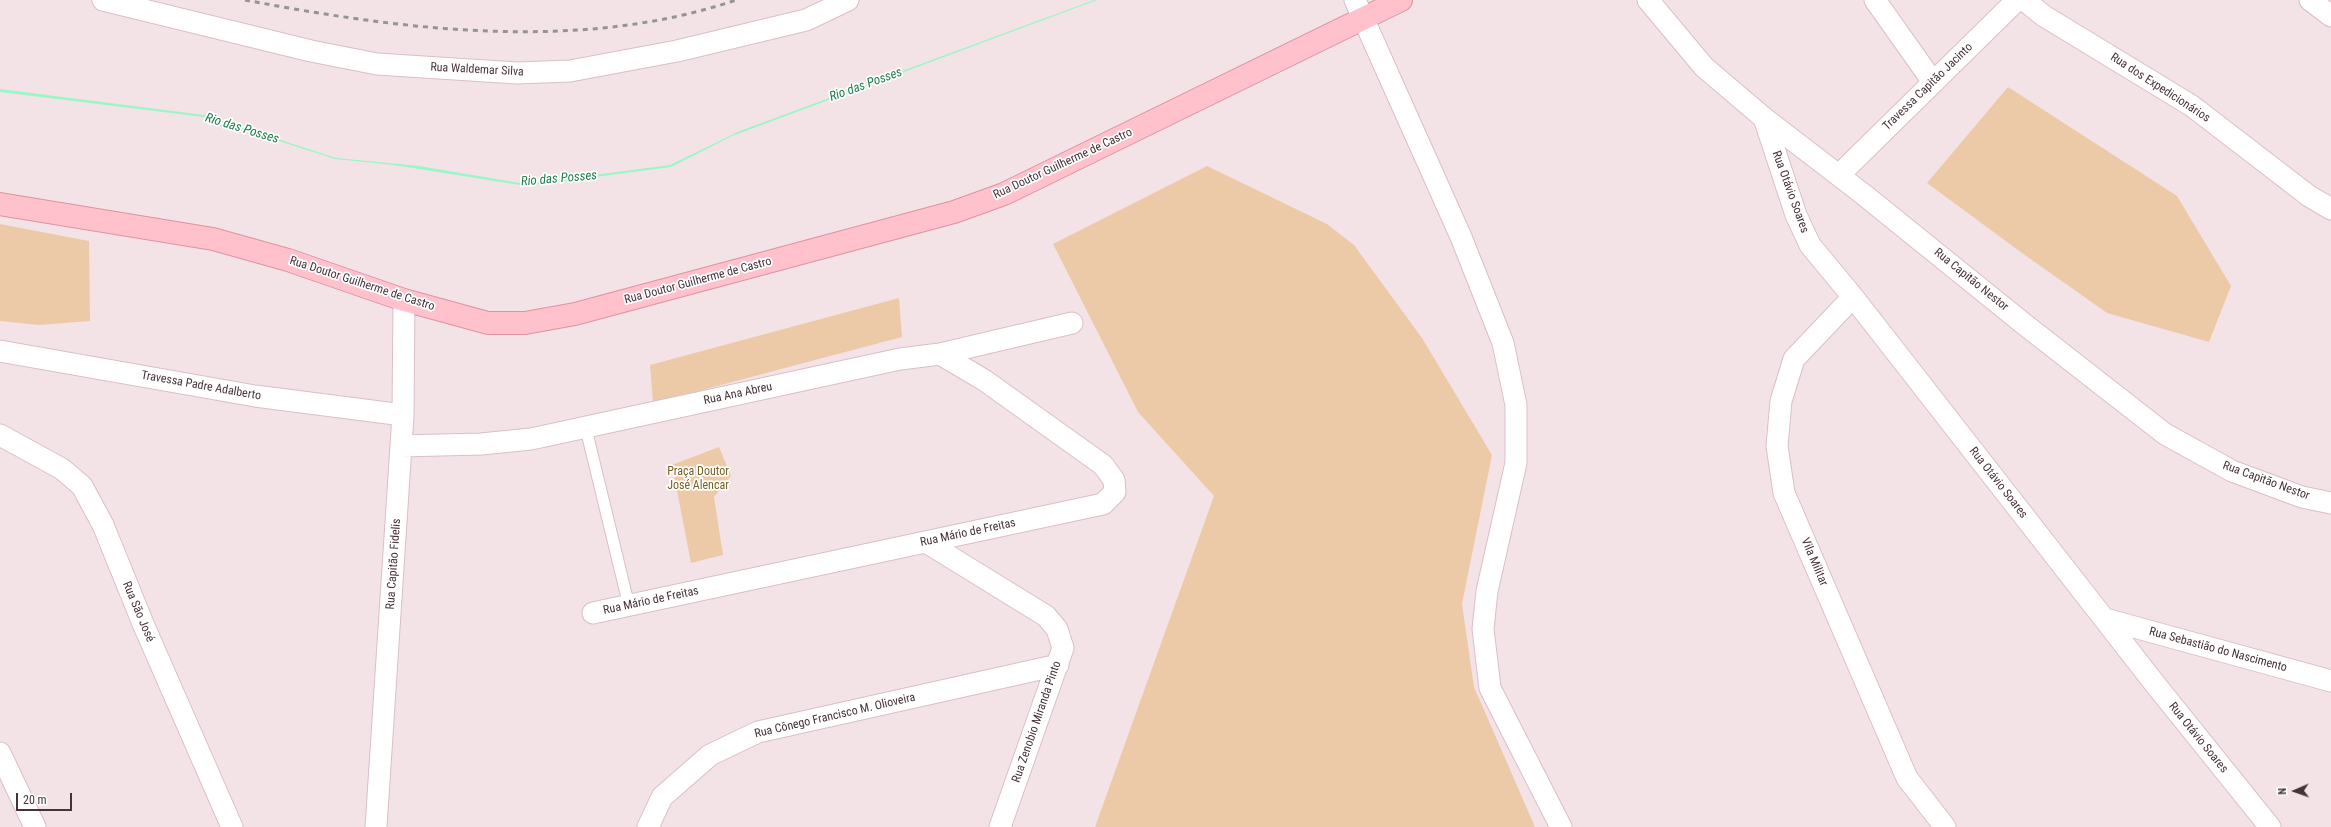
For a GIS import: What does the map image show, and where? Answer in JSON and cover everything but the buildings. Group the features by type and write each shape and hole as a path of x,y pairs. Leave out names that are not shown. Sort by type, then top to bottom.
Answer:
{"main road":[{"name":"Rua Doutor Guilherme de Castro","path":"0,204 213,239 288,260 404,300 488,322 525,323 575,314 954,212 1004,194 1360,9 1401,0"}],"street":[{"name":"Rua Waldemar Silva","path":"103,0 311,51 377,64 516,73 570,71 678,51 806,20 848,0"},
{"name":"Rua Capitão Nestor","path":"1648,0 1704,67 1764,118 1839,175 2165,434 2232,471 2302,497 2331,503"},
{"path":"1875,0 1933,82"},
{"name":"Travessa Capitão Jacinto","path":"1839,175 2018,0"},
{"name":"Rua dos Expedicionários","path":"2024,0 2044,16 2192,106 2309,196 2331,209"},
{"path":"2310,0 2331,16"},
{"path":"1360,9 1461,237 1503,343 1516,405 1516,462 1487,591 1482,629 1490,688 1562,827"},
{"name":"Rua Otávio Soares","path":"1764,118 1796,215 1810,246 1853,297 2270,827"},
{"name":"Vila Militar","path":"1853,297 1794,360 1781,401 1776,446 1784,493 1906,778 1945,827"},
{"name":"Rua Capitão Fidelis","path":"376,827 402,446 404,300"},
{"name":"Rua Ana Abreu","path":"402,446 481,444 531,439 900,359 940,354 1072,323"},
{"name":"Travessa Padre Adalberto","path":"0,351 255,396 403,415"},
{"name":"Rua Mário de Freitas","path":"593,613 1103,504 1115,492 1114,480 1103,465 984,380 940,354"},
{"name":"Rua São José","path":"0,435 62,469 82,486 103,525 147,633 232,827"},
{"name":"Rua Zenobio Miranda Pinto","path":"926,542 1046,616 1057,629 1062,648 1058,666 1000,827"},
{"name":"Rua Sebastião do Nascimento","path":"2105,619 2331,681"},
{"name":"Rua Cônego Francisco M. Olioveira","path":"648,827 662,797 710,755 758,732 1058,666"},
{"path":"0,753 35,827"}],"lane":[{"path":"586,428 629,606"}],"green space":[{"path":"2008,87 2177,196 2231,286 2209,342 2107,313 1927,183"},
{"path":"1207,166 1327,224 1354,245 1422,338 1492,455 1462,604 1474,687 1535,827 1095,827 1214,496 1138,412 1053,244"},
{"path":"0,224 89,241 90,321 39,325 0,321"},
{"path":"899,298 902,337 653,403 650,365"},
{"name":"Praça Doutor José Alencar","path":"719,447 731,476 714,497 723,555 691,563 672,465"}],"water":[{"name":"Rio das Posses","path":"1097,0 732,136 671,167 526,186 394,165 335,159 204,117 0,92 0,89 204,115 336,158 419,166 526,184 670,165 740,131"}],"railway":[{"path":"245,0 366,20 429,27 491,31 554,31 616,27 677,16 736,0"}]}
